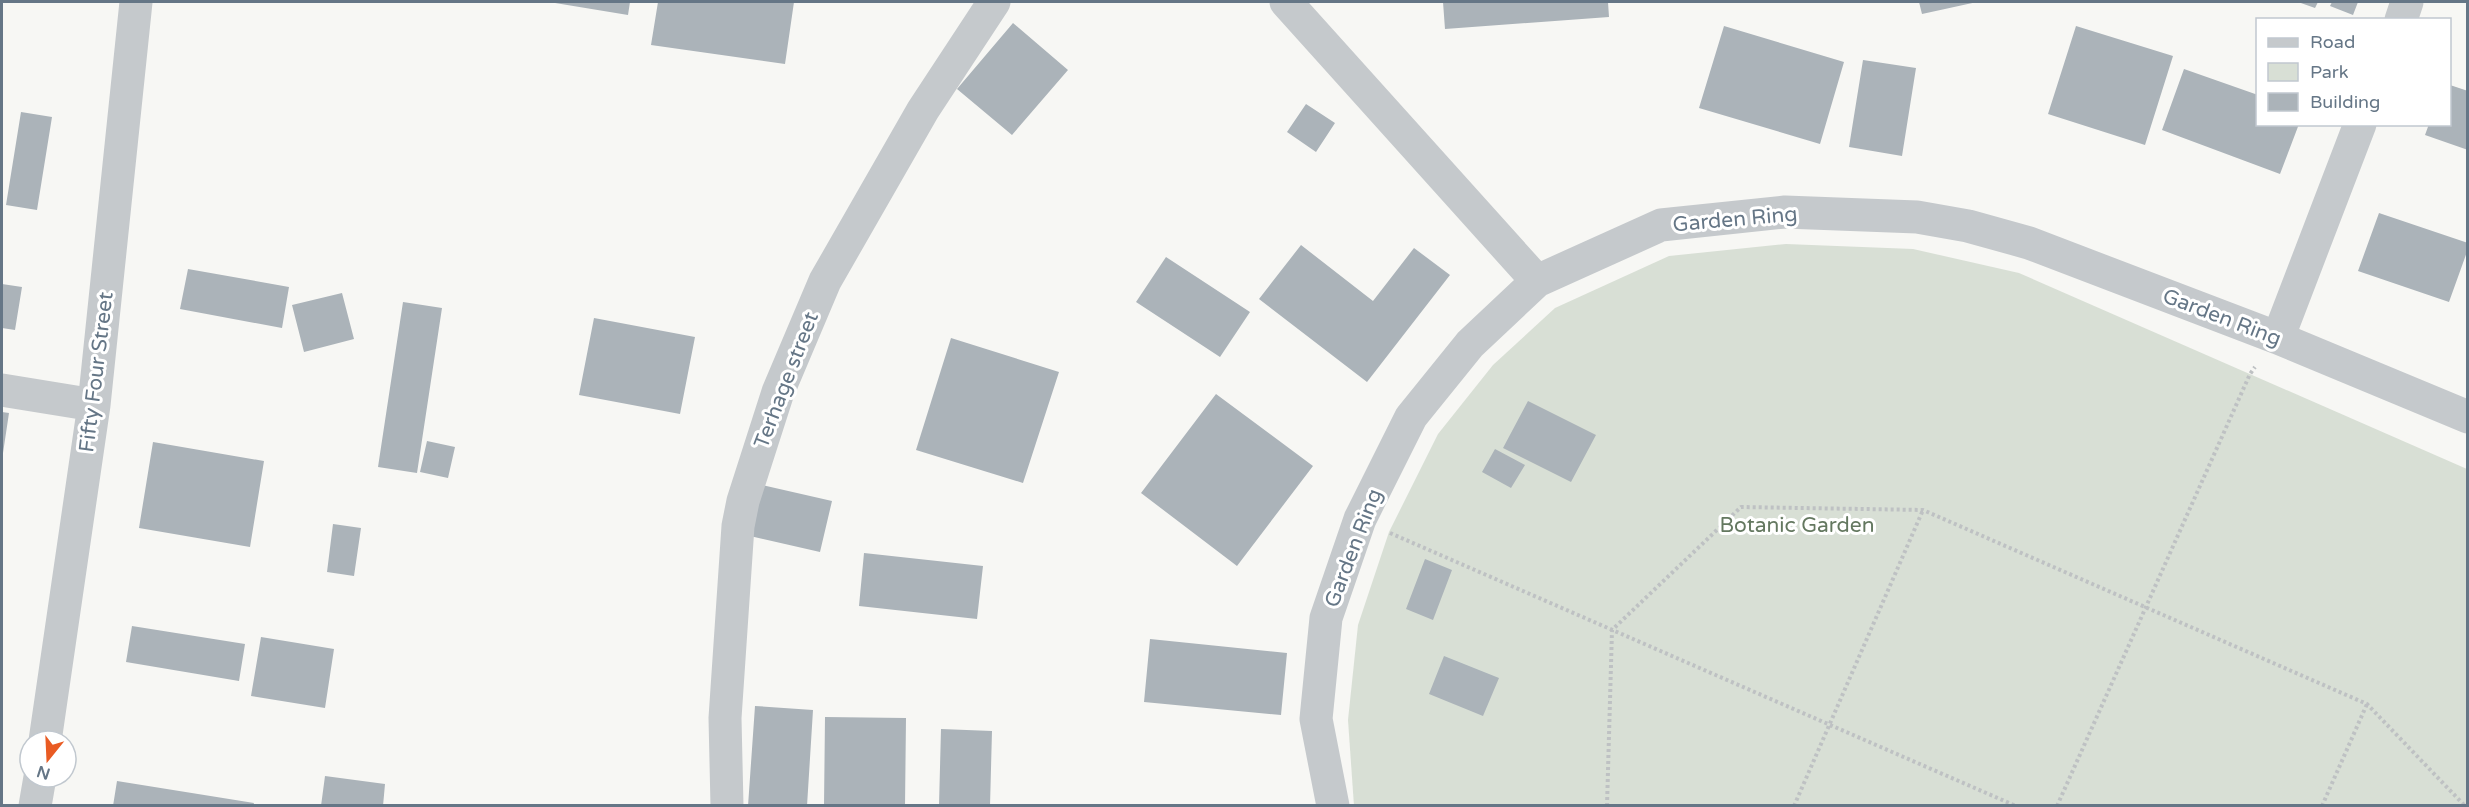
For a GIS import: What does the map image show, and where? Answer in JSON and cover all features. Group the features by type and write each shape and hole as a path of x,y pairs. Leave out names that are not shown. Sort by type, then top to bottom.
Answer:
{"street":[{"name":"Fifty Four Street","path":"47,729 94,405 136,2"},
{"name":"Terhage street","path":"727,806 725,718 738,526 743,501 778,392 830,272 923,110 994,2"},
{"path":"1286,2 1537,281"},
{"path":"2401,18 2408,2"},
{"path":"2278,338 2359,126"},
{"name":"Garden Ring","path":"1333,806 1316,719 1326,618 1359,519 1411,417 1470,344 1537,281 1661,225 1785,212 1917,218 1968,226 2029,243 2278,338 2468,417"},
{"path":"2,390 94,405"},
{"path":"35,806 37,789"}],"path":[{"path":"2057,806 2250,374 2278,338"},
{"path":"1607,806 1612,630 1741,507 1923,510 2367,704 2465,806"},
{"path":"1794,806 1923,510"},
{"path":"1359,519 2016,806"},
{"path":"2322,806 2367,704"}],"green space":[{"name":"Botanic Garden","path":"1786,244 1913,249 2019,273 2467,469 2467,805 1354,806 1348,720 1358,625 1389,532 1438,434 1493,365 1555,308 1669,256"}],"building":[{"path":"549,2 630,2 628,15"},
{"path":"658,2 794,2 785,64 651,45"},
{"path":"1443,2 1608,2 1609,17 1445,29"},
{"path":"1919,2 1977,2 1922,14"},
{"path":"2298,2 2318,2 2315,8"},
{"path":"2332,2 2358,2 2353,15 2330,6"},
{"path":"1013,23 1068,70 1012,135 957,89"},
{"path":"1724,26 1844,62 1820,144 1699,108"},
{"path":"2076,26 2173,56 2145,145 2048,114"},
{"path":"1863,60 1916,68 1902,156 1849,147"},
{"path":"2184,69 2256,94 2256,126 2298,126 2280,174 2162,130"},
{"path":"2451,85 2468,91 2468,150 2425,135 2428,126 2451,126"},
{"path":"1306,104 1335,123 1316,152 1287,132"},
{"path":"21,112 52,117 37,210 6,205"},
{"path":"2379,213 2468,243 2468,249 2449,302 2358,271"},
{"path":"1301,245 1373,301 1414,248 1450,275 1367,382 1259,299"},
{"path":"1166,257 1250,312 1220,357 1136,302"},
{"path":"188,269 289,287 282,328 180,309"},
{"path":"2,284 22,287 15,330 2,328"},
{"path":"342,293 354,339 304,352 292,305"},
{"path":"403,302 442,308 417,473 378,467"},
{"path":"594,318 695,337 680,414 579,395"},
{"path":"951,338 1059,372 1023,483 916,450"},
{"path":"1216,394 1313,466 1237,566 1141,493"},
{"path":"1528,401 1596,435 1571,482 1503,448"},
{"path":"2,412 9,413 3,453 2,453"},
{"path":"427,441 455,447 448,478 420,472"},
{"path":"153,442 264,461 250,547 139,528"},
{"path":"1495,449 1525,465 1511,488 1482,472"},
{"path":"762,485 832,501 820,552 750,536"},
{"path":"333,524 361,528 354,576 327,572"},
{"path":"864,553 983,566 977,619 859,606"},
{"path":"1425,559 1452,570 1433,620 1406,609"},
{"path":"132,626 245,644 239,681 126,662"},
{"path":"261,637 334,649 325,708 251,696"},
{"path":"1150,639 1287,653 1281,715 1144,702"},
{"path":"1444,656 1499,678 1483,716 1429,694"},
{"path":"755,706 813,710 807,806 748,806"},
{"path":"825,717 906,718 905,806 824,806"},
{"path":"941,729 992,731 990,806 939,806"},
{"path":"325,776 385,784 383,806 321,806"},
{"path":"117,781 254,803 253,806 113,806"}]}
